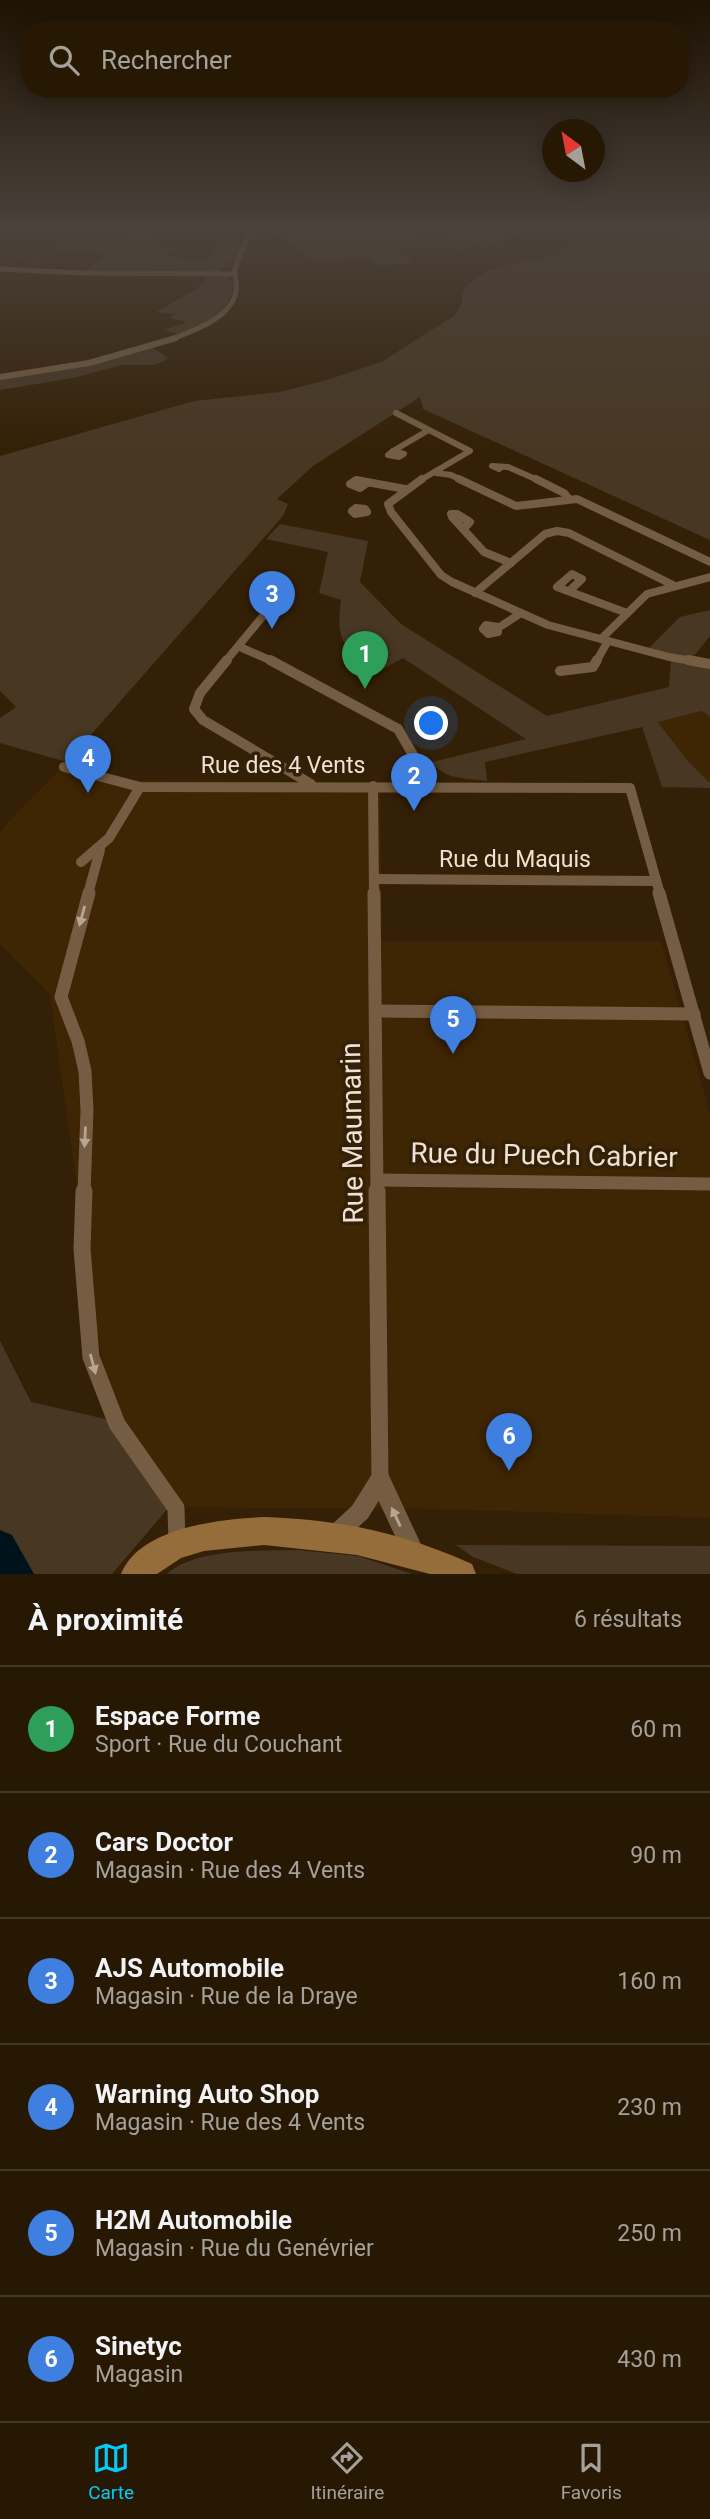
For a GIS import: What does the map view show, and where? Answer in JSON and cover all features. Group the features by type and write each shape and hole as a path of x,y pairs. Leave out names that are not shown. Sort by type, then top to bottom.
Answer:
{"main road":[{"path":"140,1569 177,1544 208,1536 261,1532 334,1536 414,1553 462,1574"}],"street":[{"path":"0,377 84,363 199,330 215,321 233,301"},
{"path":"396,413 470,452 438,468 436,473"},
{"path":"393,451 427,431"},
{"path":"502,467 564,493 569,499"},
{"path":"710,562 580,500 516,506 451,475 427,475 388,503 391,512 440,575 475,593 548,625 669,657 710,664"},
{"path":"367,483 405,489"},
{"path":"367,511 391,512"},
{"path":"464,529 484,552 511,563"},
{"path":"475,593 545,534 564,532 673,585"},
{"path":"560,671 593,667 604,640 647,594 710,577"},
{"path":"275,589 273,604 200,693 194,709 203,720 314,786"},
{"path":"569,591 627,613"},
{"path":"498,628 521,613"},
{"path":"240,647 255,652 398,729 420,767 423,786"},
{"name":"Rue des 4 Vents","path":"64,767 140,787 631,788 656,881"},
{"name":"Rue Maumarin","path":"373,786 380,1480"},
{"path":"140,787 100,850 61,997 78,1041 85,1071 87,1110 82,1249 91,1357 117,1424 176,1508 180,1519 175,1537 177,1544"},
{"path":"81,862 100,850"},
{"name":"Rue du Maquis","path":"374,879 656,881"},
{"path":"656,881 710,1073"},
{"path":"376,1011 694,1014"},
{"name":"Rue du Puech Cabrier","path":"377,1180 710,1184"},
{"path":"334,1536 360,1512 380,1480"},
{"path":"380,1480 414,1553"}],"shaded area":[{"path":"174,301 229,301 216,317 180,335 165,330 187,322 170,318 176,314 156,312"},
{"path":"710,301 710,540 423,409 420,397 313,466 277,499 288,504 283,516 67,762 0,743 0,718 16,707 0,691 0,456 194,401 280,392 327,380 381,362 454,316 462,303"},
{"path":"151,347 169,358 155,365 122,365 73,378 0,390 0,379"},
{"path":"280,524 368,541 360,582 401,624 547,716 669,687 671,660 649,648 680,617 710,610 710,636 694,656 698,665 710,669 710,717 702,711 658,722 687,760 710,783 710,788 662,787 642,727 485,762 487,781 456,777 443,772 432,762 526,739 403,658 372,675 344,642 340,626 341,600 319,593 328,552 266,539"},
{"path":"702,711 710,717 710,783 687,760 658,721"},
{"path":"67,762 133,780 380,783 382,942 661,942 710,1113 710,1518 438,1509 169,1507 110,1420 50,995 0,944 0,831"},
{"path":"0,1341 31,1402 110,1420 169,1507 112,1574 0,1574"},
{"path":"456,1545 710,1546 710,1574 517,1574 473,1557"},
{"path":"297,1550 358,1556 412,1574 167,1574 194,1559 210,1555"}],"waterway":[{"path":"0,1547 16,1574"}],"place":[{"name":"AJS Automobile","path":"272,629"},
{"name":"Espace Forme","path":"365,689"},
{"name":"Warning Auto Shop","path":"88,793"},
{"name":"Cars Doctor","path":"414,811"},
{"name":"H2M Automobile","path":"453,1054"},
{"name":"Sinetyc","path":"509,1471"}]}
